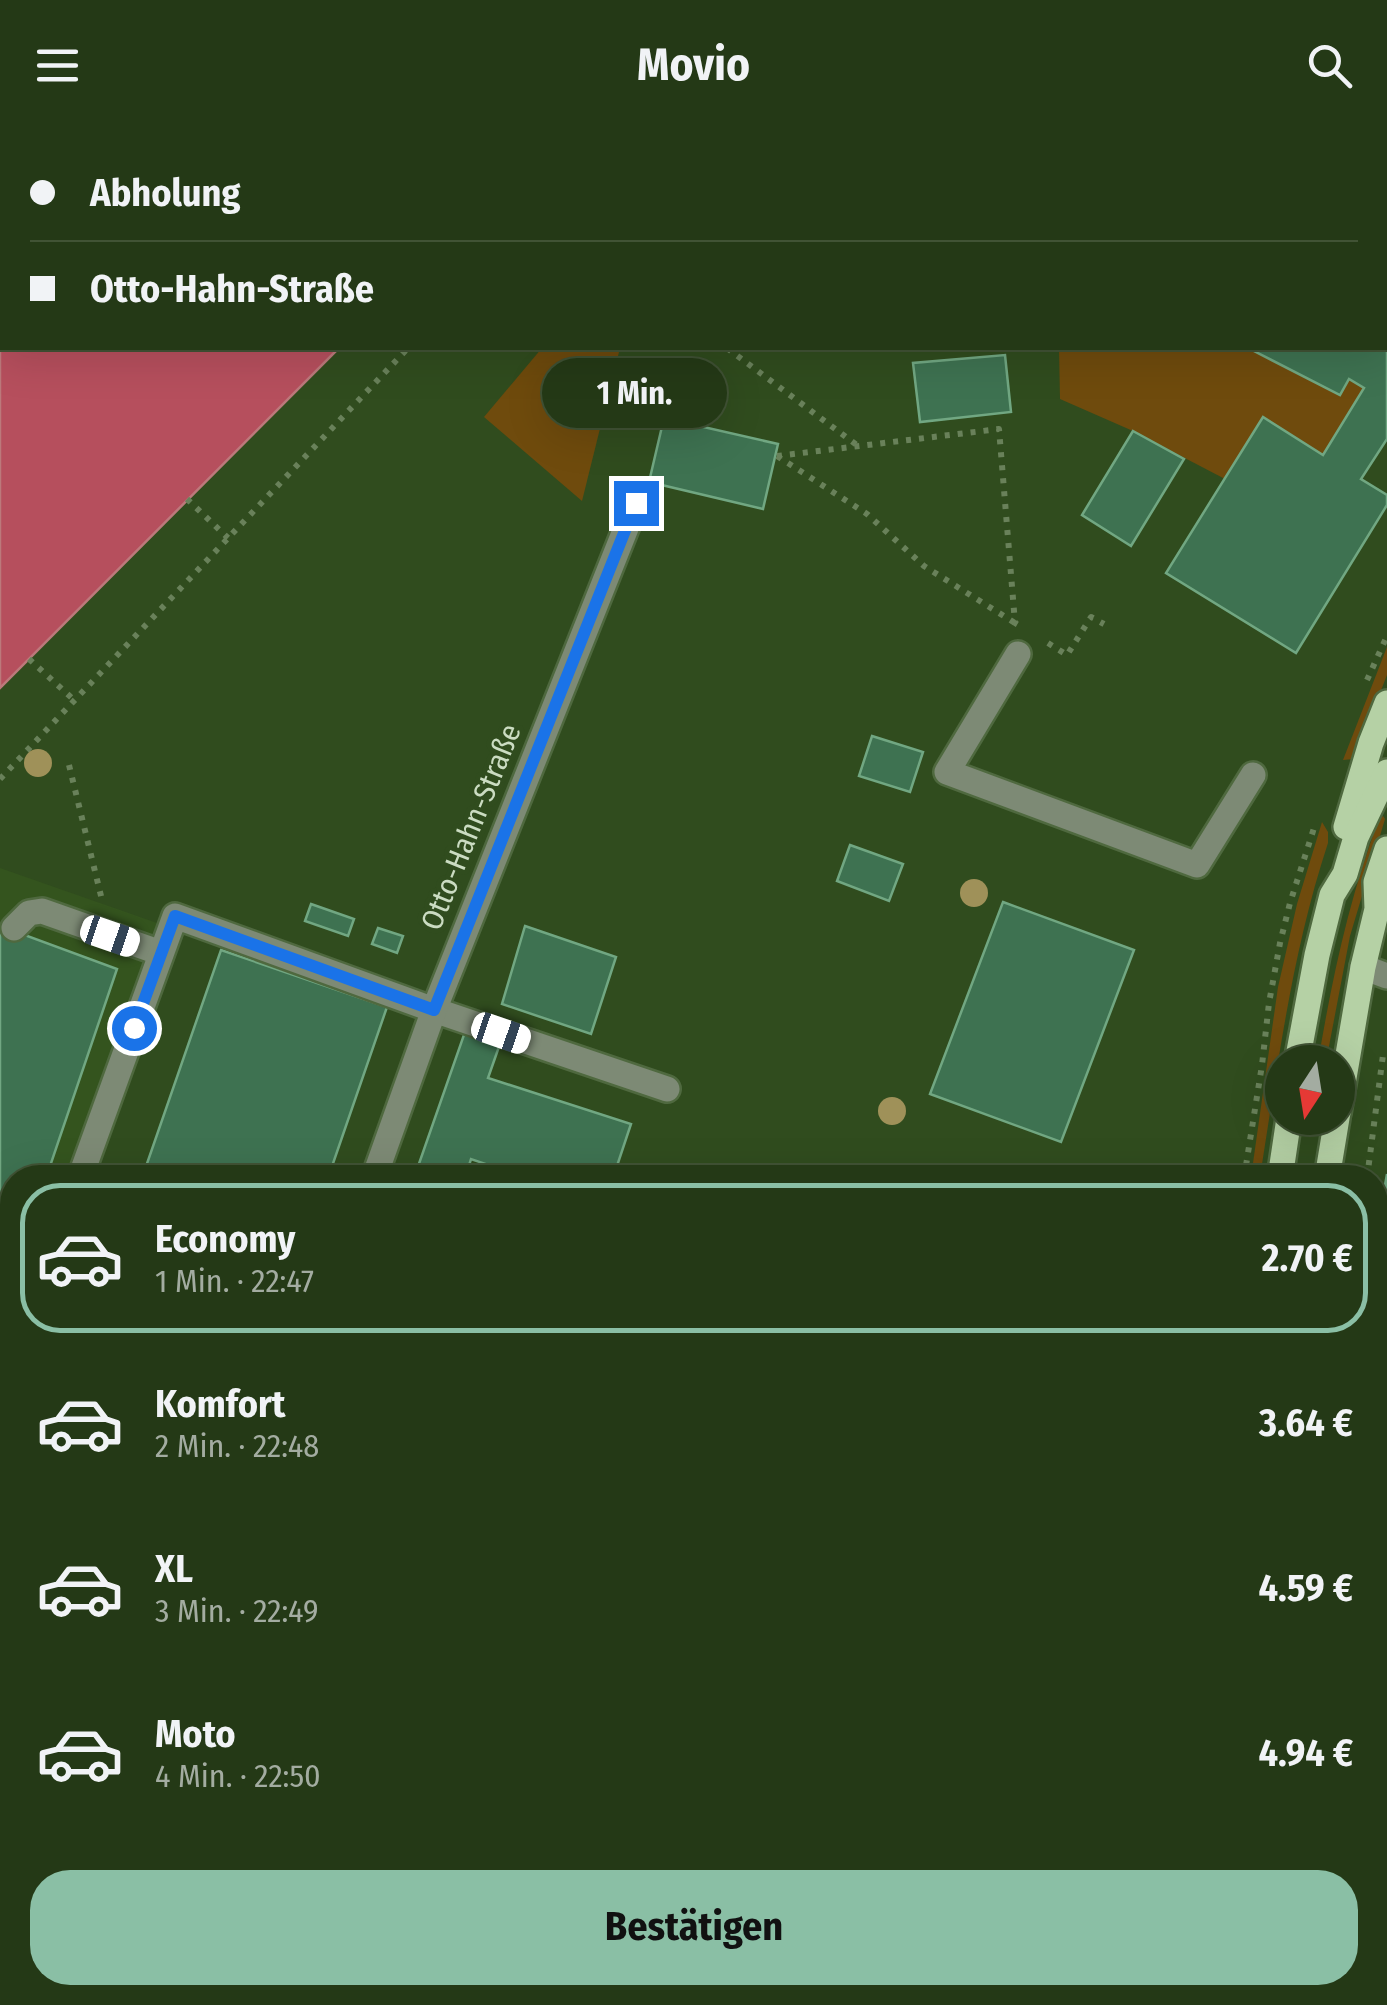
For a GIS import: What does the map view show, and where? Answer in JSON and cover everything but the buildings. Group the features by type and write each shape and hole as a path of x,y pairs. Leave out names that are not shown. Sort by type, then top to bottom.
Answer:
{"main road":[{"path":"1300,1045 1334,870 1387,703"},
{"path":"1332,895 1345,874 1356,837 1387,772"},
{"path":"1355,1047 1375,972 1382,902 1376,882 1387,849"},
{"path":"1282,1165 1286,1135"},
{"path":"1329,1165 1334,1135"}],"street":[{"name":"Otto-Hahn-Straße","path":"379,1165 434,1010 636,503"},
{"path":"1023,643 947,772 1198,865 1253,775"},
{"path":"14,928 28,913 38,910 161,953"},
{"path":"85,1165 175,916 666,1090"}],"path":[{"path":"0,779 406,350"},
{"path":"730,350 859,446"},
{"path":"1023,643 1015,623 924,566 867,514 777,456 999,429 1015,623 1023,643"},
{"path":"187,499 228,538"},
{"path":"1041,639 1067,655 1091,617 1104,624"},
{"path":"29,659 74,700"},
{"path":"69,765 110,936"},
{"path":"1369,1165 1384,1044"}],"shaded area":[{"path":"0,350 337,350 0,688"},
{"path":"540,350 620,350 582,501 484,417"},
{"path":"1059,350 1252,350 1340,395 1349,379 1364,388 1323,455 1263,417 1225,479 1133,431 1060,399"},
{"path":"1387,647 1387,675 1354,759 1343,760"},
{"path":"1379,819 1385,819 1350,936 1329,1045 1321,1045 1350,909"},
{"path":"1322,822 1328,832 1328,843 1295,967 1281,1045 1270,1045 1297,904"},
{"path":"0,868 157,923 70,1165 0,1165"},
{"path":"1265,1078 1267,1135 1262,1165 1253,1165"}],"route":[{"path":"134,1028 175,916 434,1010 636,503"}]}
